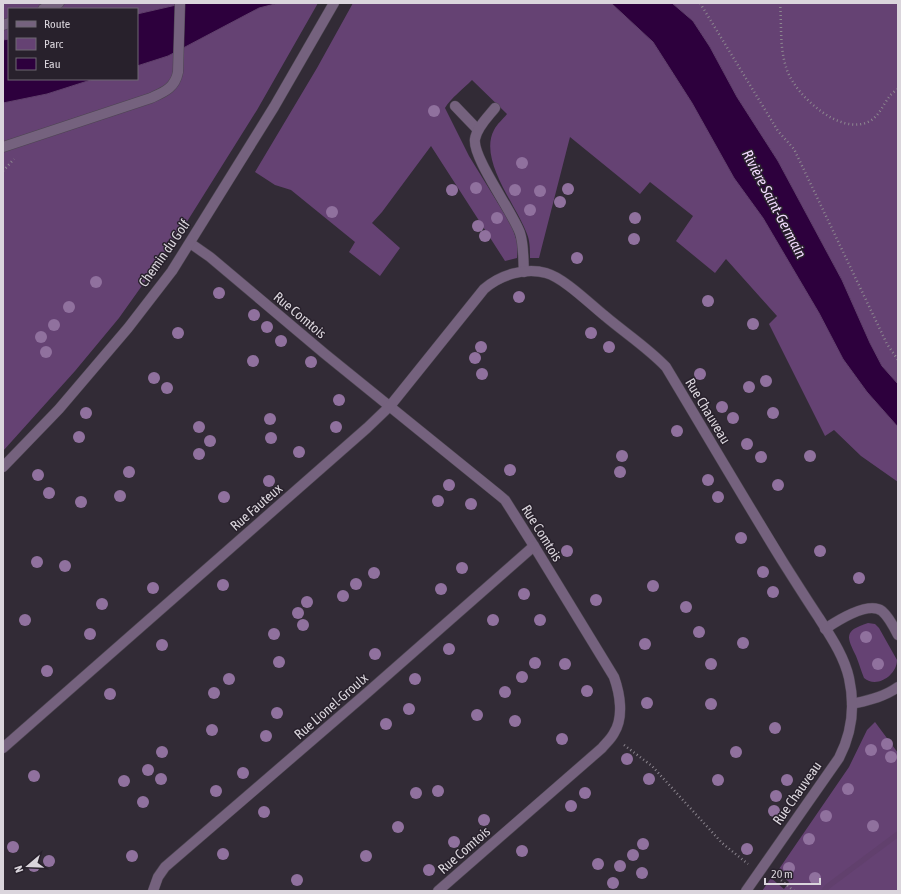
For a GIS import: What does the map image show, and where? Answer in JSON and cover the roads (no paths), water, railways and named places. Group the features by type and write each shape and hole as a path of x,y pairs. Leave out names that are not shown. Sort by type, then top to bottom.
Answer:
{"street":[{"path":"46,8 59,3"},
{"path":"3,147 150,98 171,87 177,78 178,72 180,3"},
{"name":"Chemin du Golf","path":"3,467 59,409 172,271 270,114 334,3"},
{"path":"455,106 478,130"},
{"path":"495,108 478,130 475,138 476,151 515,223 522,239 524,272"},
{"name":"Rue Comtois","path":"190,243 210,257 325,354 505,500 614,677 620,698 618,727 613,735 602,748 438,891"},
{"name":"Rue Chauveau","path":"511,274 524,272 546,273 558,278 666,367 783,562 826,629 845,666 852,704 849,731 844,748 839,758 746,891"},
{"name":"Rue Fauteux","path":"3,748 390,406 484,289 497,280 511,274"},
{"name":"Rue Lionel-Groulx","path":"153,891 158,877 165,867 368,692 534,546"},
{"path":"826,629 849,615 861,610 877,609 882,611 887,616 898,635"},
{"path":"852,704 879,698 889,694 898,686"}],"water":[{"path":"185,3 279,3 259,8 168,56 138,66 138,14"},
{"name":"Rivière Saint-Germain","path":"611,3 672,3 693,21 710,47 737,97 778,161 842,280 882,366 898,384 898,427 867,392 843,359 819,313 763,218 734,178 692,103 653,42"},
{"path":"8,39 8,80 91,80 47,94 3,103 3,40"}],"waterway":[{"path":"824,891 827,887 898,834"}]}
